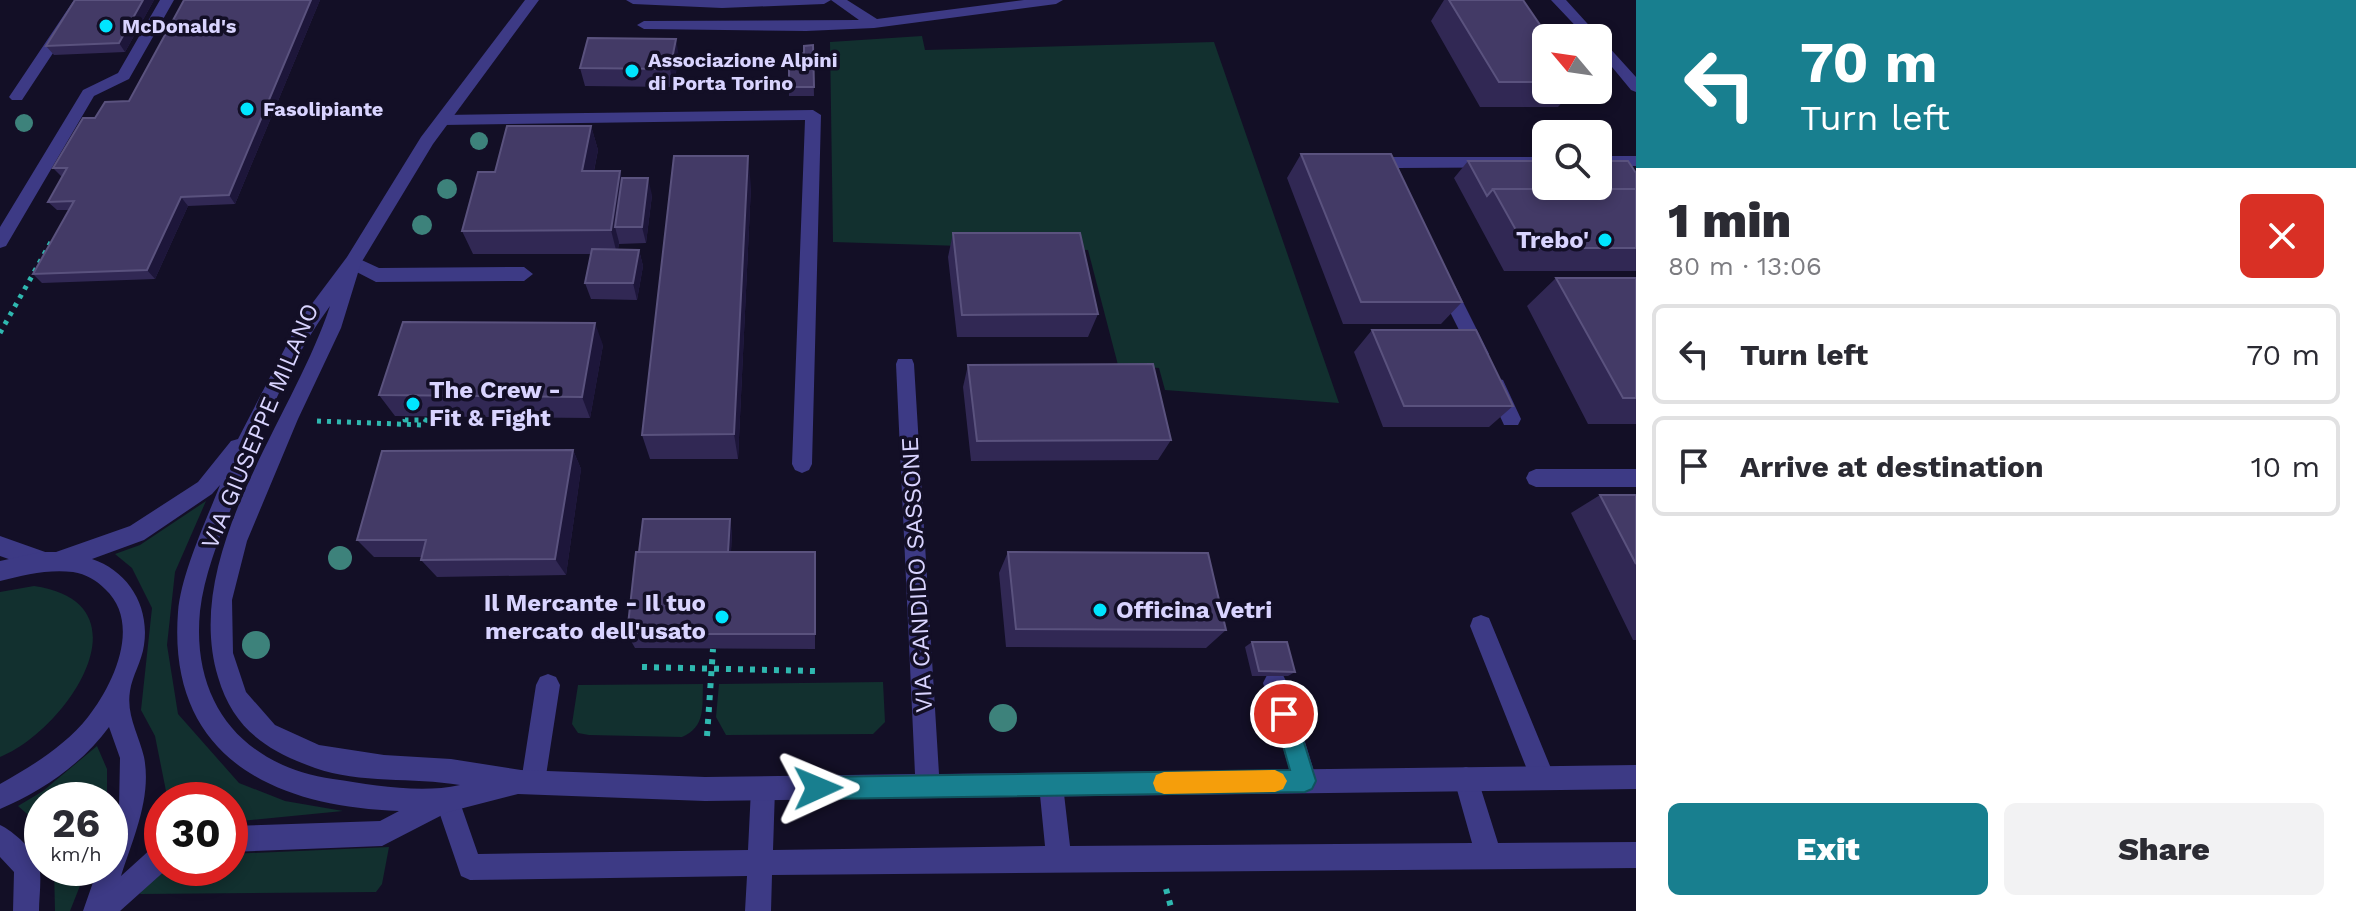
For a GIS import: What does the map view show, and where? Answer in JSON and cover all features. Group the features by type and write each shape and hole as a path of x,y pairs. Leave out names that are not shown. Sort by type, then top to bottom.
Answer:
{"street":[{"path":"17,97 81,0"},
{"path":"0,242 88,93 124,76 167,0"},
{"name":"VIA GIUSEPPE MILANO","path":"447,800 378,798 303,787 249,761 212,724 190,669 189,610 207,544 251,431 305,326 353,262 443,120 532,0"},
{"path":"633,0 742,3 822,0"},
{"path":"838,0 874,24"},
{"path":"644,25 874,24 1056,0"},
{"path":"1558,0 1582,24"},
{"path":"741,26 742,3"},
{"path":"1612,57 1636,87"},
{"path":"443,120 813,115 802,464"},
{"path":"1612,161 1636,161"},
{"path":"1400,191 1386,163 1532,162"},
{"path":"353,262 376,275 524,274"},
{"name":"VIA GIUSEPPE MILANO","path":"353,262 332,328 288,419 236,541 221,600 222,653 236,699 267,733 318,757 527,782"},
{"path":"1442,277 1511,419"},
{"name":"VIA CANDIDO SASSONE","path":"905,364 928,786"},
{"path":"0,571 50,560 137,533 205,488 251,431"},
{"path":"1536,478 1636,478"},
{"path":"0,546 50,560 86,564 109,575 123,589 135,626 134,648 118,691 83,739 40,776 0,797"},
{"path":"1481,626 1543,778"},
{"path":"1275,683 1305,781"},
{"path":"527,782 548,685"},
{"path":"99,911 131,808 132,758 120,724 118,691"},
{"path":"248,838 382,833 447,800 527,782 763,789 1636,777"},
{"path":"1466,779 1489,856"},
{"path":"1051,785 1059,859"},
{"path":"758,911 763,789"},
{"path":"447,800 470,867 1636,855"},
{"path":"0,838 27,867 26,911"},
{"path":"99,911 144,872"}],"path":[{"path":"0,333 51,242"},
{"path":"355,423 424,425 426,420 405,420 406,416"},
{"path":"707,736 713,649"},
{"path":"642,667 815,671"}],"green space":[{"path":"922,36 925,50 1214,42 1339,403 1165,390 1159,368 1118,365 1088,250 833,242 830,42"},
{"path":"206,501 175,572 167,645 178,714 238,782 164,782 155,736 141,710 152,608 132,568 115,554 140,545"},
{"path":"34,586 69,597 88,616 93,640 86,668 71,696 26,743 0,757 0,592"},
{"path":"883,682 885,722 873,734 726,735 716,717 719,684"},
{"path":"703,684 699,722 682,737 589,735 578,733 572,724 578,685"},
{"path":"97,746 107,769 107,782 54,782"},
{"path":"248,787 285,801 343,811 248,820"},
{"path":"389,847 382,884 376,892 140,894 144,883 144,886 248,886 248,853"},
{"path":"54,886 80,886 70,911 55,911"}],"building":[{"name":"McDonald's","path":"75,0 143,0 119,43 46,46"},
{"path":"184,0 311,0 229,195 181,197 147,270 33,274 74,201 48,202 67,168 53,168 83,118 95,118 105,102 129,101"},
{"path":"1449,0 1523,0 1539,24 1532,24 1532,82 1499,82"},
{"path":"588,38 676,39 670,69 580,68"},
{"path":"813,45 814,87 789,87 789,53 804,53 804,46"},
{"path":"507,126 591,126 582,171 620,171 611,230 462,231 478,172 495,172"},
{"path":"1301,154 1391,154 1462,302 1361,302"},
{"path":"674,156 748,156 734,434 642,435"},
{"path":"1468,161 1532,161 1532,189 1493,189 1487,196"},
{"path":"1612,161 1628,161 1636,173 1636,189 1612,189"},
{"path":"622,178 648,178 642,227 615,227"},
{"path":"1493,189 1532,189 1532,200 1612,200 1612,189 1636,189 1636,248 1526,248"},
{"path":"953,233 1080,233 1098,314 962,315"},
{"path":"592,249 639,250 633,283 585,283"},
{"path":"1556,278 1636,278 1636,398 1623,398"},
{"path":"403,322 595,323 582,397 379,395"},
{"path":"1372,330 1476,330 1513,406 1404,406"},
{"path":"1153,364 1171,440 977,441 968,365"},
{"path":"573,450 555,559 421,560 426,540 357,540 382,451"},
{"path":"1600,495 1636,495 1636,564"},
{"path":"643,519 730,519 728,552 639,552"},
{"path":"636,552 815,552 815,634 627,634"},
{"name":"Officina Vetri","path":"1008,552 1208,553 1226,630 1016,629"},
{"path":"1252,642 1287,642 1295,672 1259,671"}],"slow traffic":[{"path":"1164,783 1275,781"}],"place":[{"name":"McDonald's","path":"106,26"},
{"name":"Associazione Alpini di Porta Torino","path":"632,71"},
{"name":"Fasolipiante","path":"247,109"},
{"name":"Trebo'","path":"1605,240"},
{"name":"The Crew - Fit & Fight","path":"413,404"},
{"name":"Officina Vetri","path":"1100,610"},
{"name":"Il Mercante - Il tuo mercato dell'usato","path":"722,617"}],"route":[{"path":"818,788 1305,781 1284,714"}]}
